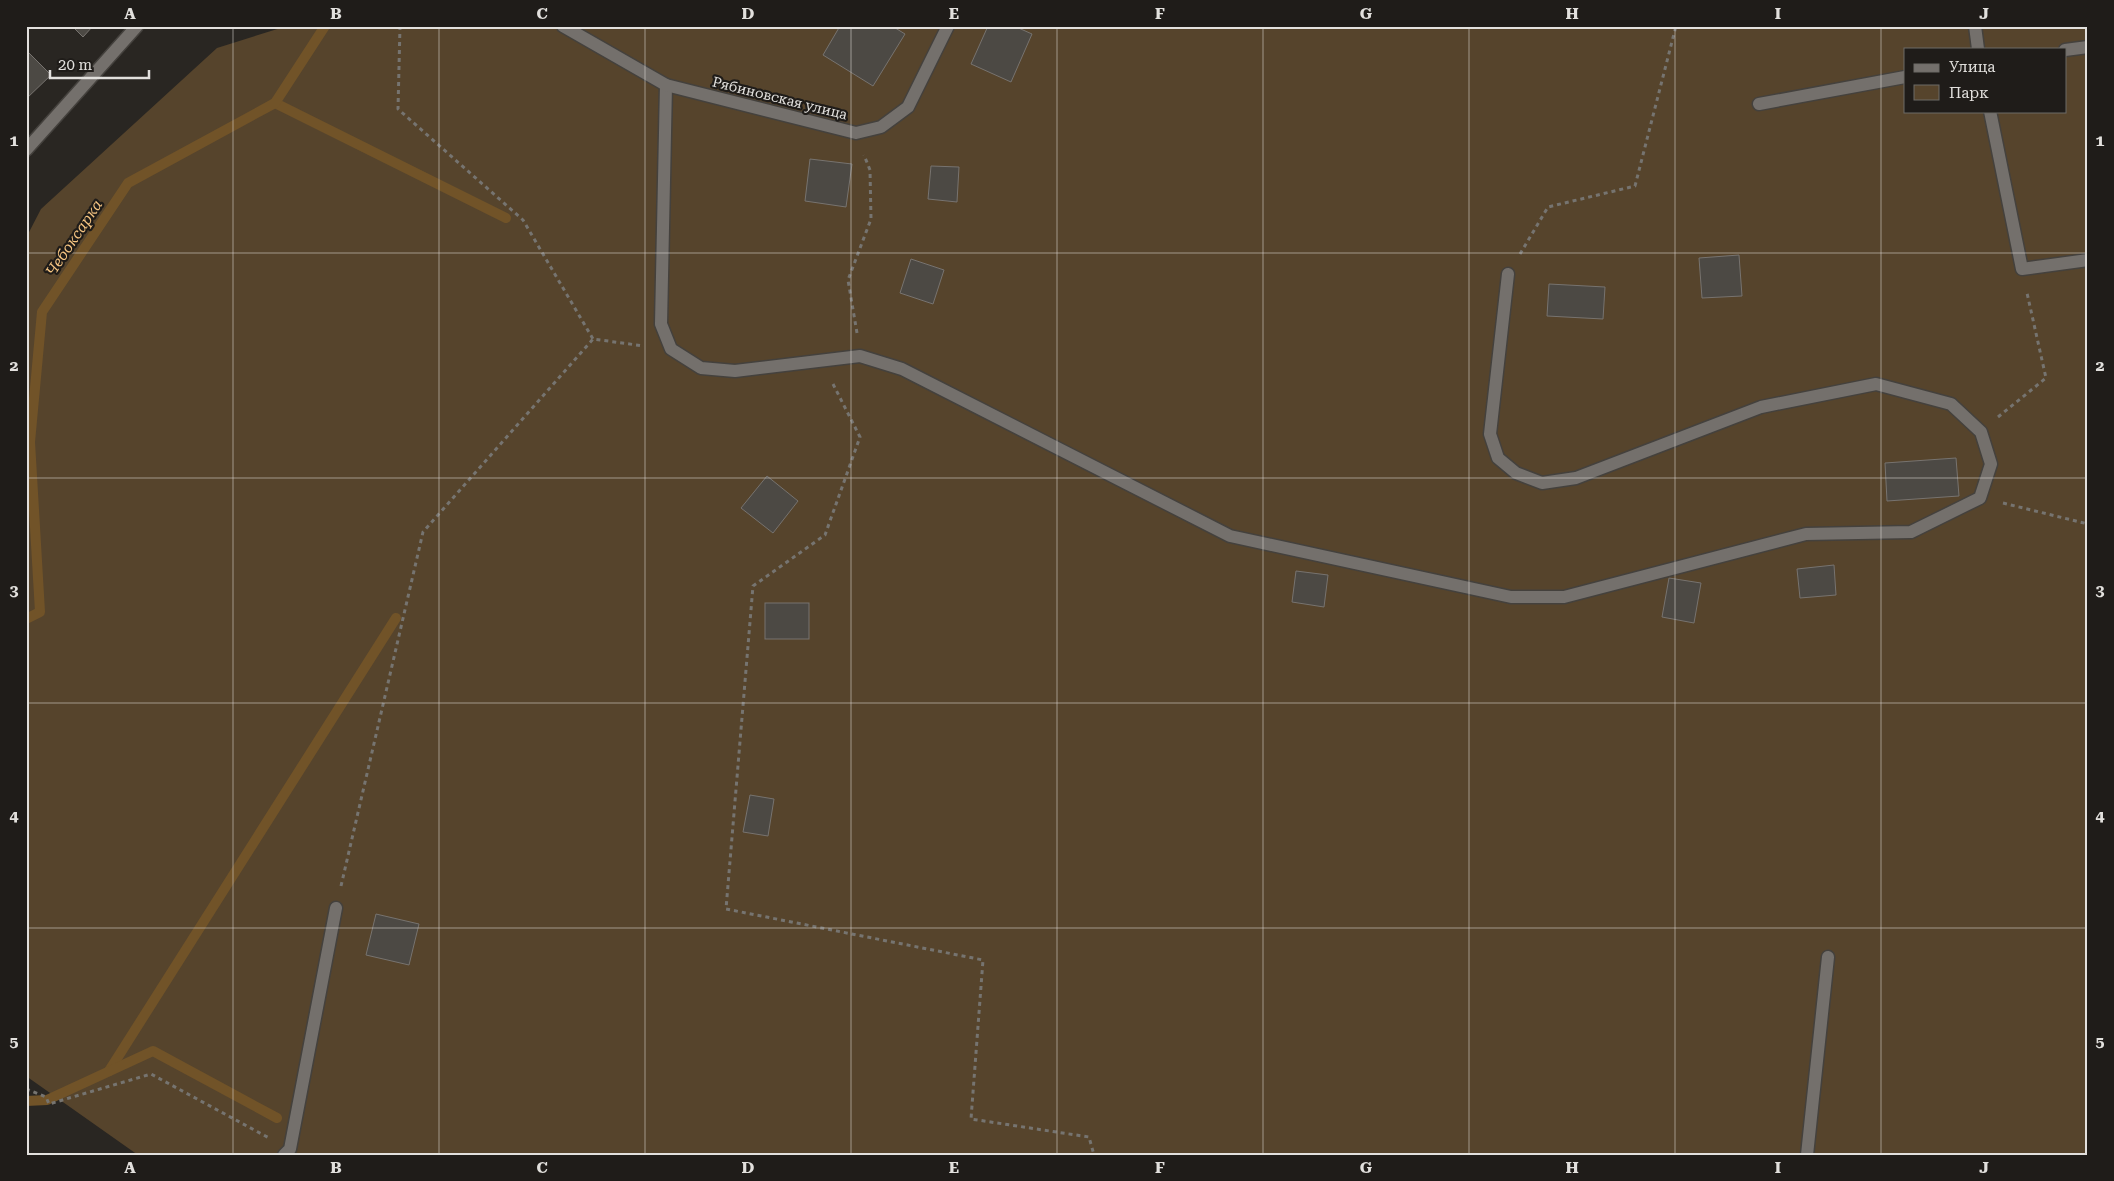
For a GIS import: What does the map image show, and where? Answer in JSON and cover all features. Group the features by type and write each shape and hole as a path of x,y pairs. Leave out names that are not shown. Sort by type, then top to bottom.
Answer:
{"street":[{"path":"26,150 137,26"},
{"name":"Рябиновская улица","path":"563,26 666,85 856,134 881,128 908,107 948,26"},
{"path":"1975,26 1978,48"},
{"path":"2066,50 2088,47"},
{"path":"1759,104 1904,77"},
{"path":"666,85 661,324 671,349 701,368 735,371 860,356 902,369 1230,536 1511,597 1564,597 1806,534 1911,532 1980,498 1991,464 1981,432 1951,404 1876,384 1761,407 1576,478 1542,483 1516,474 1498,458 1490,434 1508,274"},
{"path":"1990,112 2022,269 2088,260"},
{"path":"287,1152 336,908"},
{"path":"1807,1155 1828,957"}],"path":[{"path":"400,26 398,109 523,220 593,340"},
{"path":"1508,274 1548,207 1635,186 1676,26"},
{"path":"856,134 870,170 871,219 848,280 860,356"},
{"path":"1981,432 2046,378 2022,269"},
{"path":"593,340 671,349"},
{"path":"336,908 422,532 593,340"},
{"path":"822,361 860,437 825,535 753,586 726,910 983,960 971,1119 1089,1137 1094,1155"},
{"path":"1980,498 2088,524"},
{"path":"26,1089 46,1097 49,1104 151,1074 287,1152"}],"green space":[{"path":"287,26 401,28 402,26 2088,26 2088,1155 138,1155 26,1076 26,238 41,209 217,48"}],"building":[{"path":"72,26 93,26 83,37"},
{"path":"840,26 892,26 905,34 873,86 823,55"},
{"path":"988,26 1014,26 1032,34 1011,82 971,64"},
{"path":"26,50 51,75 26,99"},
{"path":"810,159 852,164 846,207 805,201"},
{"path":"931,166 959,167 957,202 928,199"},
{"path":"1739,255 1742,296 1702,298 1699,258"},
{"path":"911,259 944,270 933,304 900,293"},
{"path":"1549,284 1605,287 1603,319 1547,316"},
{"path":"1956,458 1959,496 1887,501 1885,463"},
{"path":"767,476 798,501 773,533 741,508"},
{"path":"1834,565 1836,595 1800,598 1797,569"},
{"path":"1296,571 1328,575 1324,607 1292,602"},
{"path":"1669,578 1701,583 1694,623 1662,617"},
{"path":"765,603 809,603 809,639 765,639"},
{"path":"750,795 774,799 768,836 743,832"},
{"path":"376,914 419,924 409,965 366,955"}],"waterway":[{"name":"Чебоксарка","path":"26,619 40,612 30,442 42,312 128,183 275,103 325,26"},
{"path":"275,103 506,218"},
{"path":"109,1071 396,618"},
{"path":"26,1101 47,1100 153,1051 277,1118"}]}
